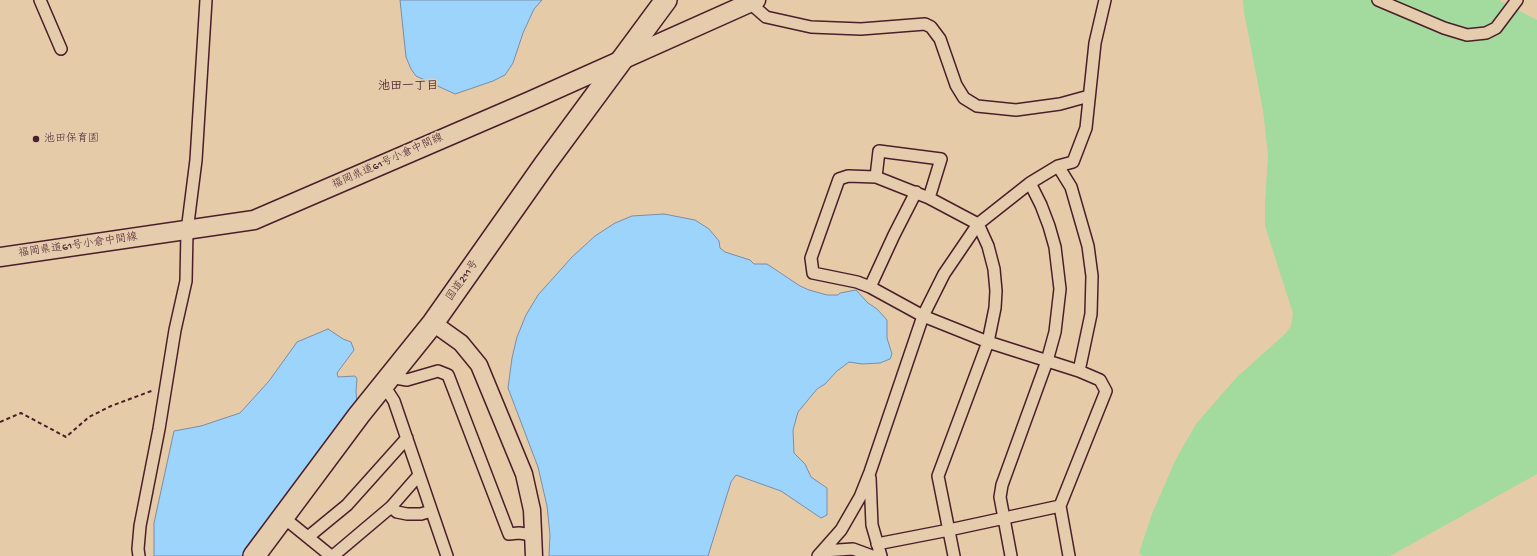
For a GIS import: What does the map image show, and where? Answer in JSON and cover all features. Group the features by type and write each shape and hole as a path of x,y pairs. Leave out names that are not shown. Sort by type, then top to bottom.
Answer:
{"highway":[{"name":"国道211号","path":"254,556 387,380 433,324 545,164 666,0"}],"main road":[{"name":"福岡県道61号小倉中間線","path":"0,257 187,231 254,220 753,1"}],"street":[{"path":"40,0 61,50"},
{"path":"139,556 138,549 140,526 159,429 175,330 186,281 187,231 196,160 206,0"},
{"path":"821,553 841,530 860,497 870,472 923,316 944,274 978,224 1030,183 1058,166 1073,162 1086,128 1095,44 1105,0"},
{"path":"1378,0 1444,28 1468,35 1486,33 1496,28 1517,0"},
{"path":"753,1 766,17 811,27 861,29 925,24 931,27 940,39 956,85 964,98 977,106 1016,110 1060,104 1089,96"},
{"path":"876,177 879,151 941,159 929,198"},
{"path":"1058,166 1071,187 1088,246 1092,276 1091,314 1079,371"},
{"path":"954,556 938,476 988,342 995,308 996,291 994,269 988,246 978,224 929,198 876,177 848,176 839,179 811,258 813,273 857,282 870,287 923,316 988,342 1079,371 1100,380 1106,391 1060,506 1069,556"},
{"path":"1010,556 1000,497 1002,485 1047,361 1055,332 1060,289 1055,247 1041,204 1030,183"},
{"path":"870,287 916,192"},
{"path":"433,324 461,343 480,365 524,474 532,510 534,556"},
{"path":"447,556 387,380 407,380 438,371 448,375 509,534 519,533 533,535"},
{"path":"308,537 347,505 407,438"},
{"path":"870,472 872,525 881,556"},
{"path":"283,517 332,556 391,507 419,475"},
{"path":"877,544 1060,506"},
{"path":"391,507 397,512 407,514 421,514 431,511"},
{"path":"821,553 853,549 872,556"}],"path":[{"path":"0,422 21,413 66,437 89,417 111,406 165,387"}],"green space":[{"path":"1243,0 1499,0 1537,20 1537,474 1390,556 1143,556 1139,553 1152,514 1175,461 1196,424 1236,378 1286,333 1291,326 1293,313 1265,226 1268,156 1263,110"}],"water":[{"path":"400,0 542,0 534,9 523,33 513,63 505,75 493,81 455,94 416,76 411,69 406,57"},
{"path":"664,214 695,220 709,229 719,241 720,248 725,252 750,260 754,264 767,264 800,286 809,290 827,295 838,295 840,293 856,290 887,320 887,338 892,354 890,359 880,363 862,364 849,362 837,371 825,384 817,389 798,412 793,430 794,453 805,464 811,477 827,488 827,515 821,518 781,491 736,475 731,482 708,556 549,556 550,535 547,506 538,467 508,388 512,358 517,337 526,315 538,295 572,257 595,236 615,223 632,216"},
{"path":"328,329 343,339 351,342 354,350 337,373 338,377 355,376 357,379 357,402 244,556 154,556 154,523 174,431 201,426 240,413 269,381 297,342"}],"place":[{"name":"池田保育園","path":"36,139"}],"district":[{"name":"池田一丁目","path":"408,87"}]}
